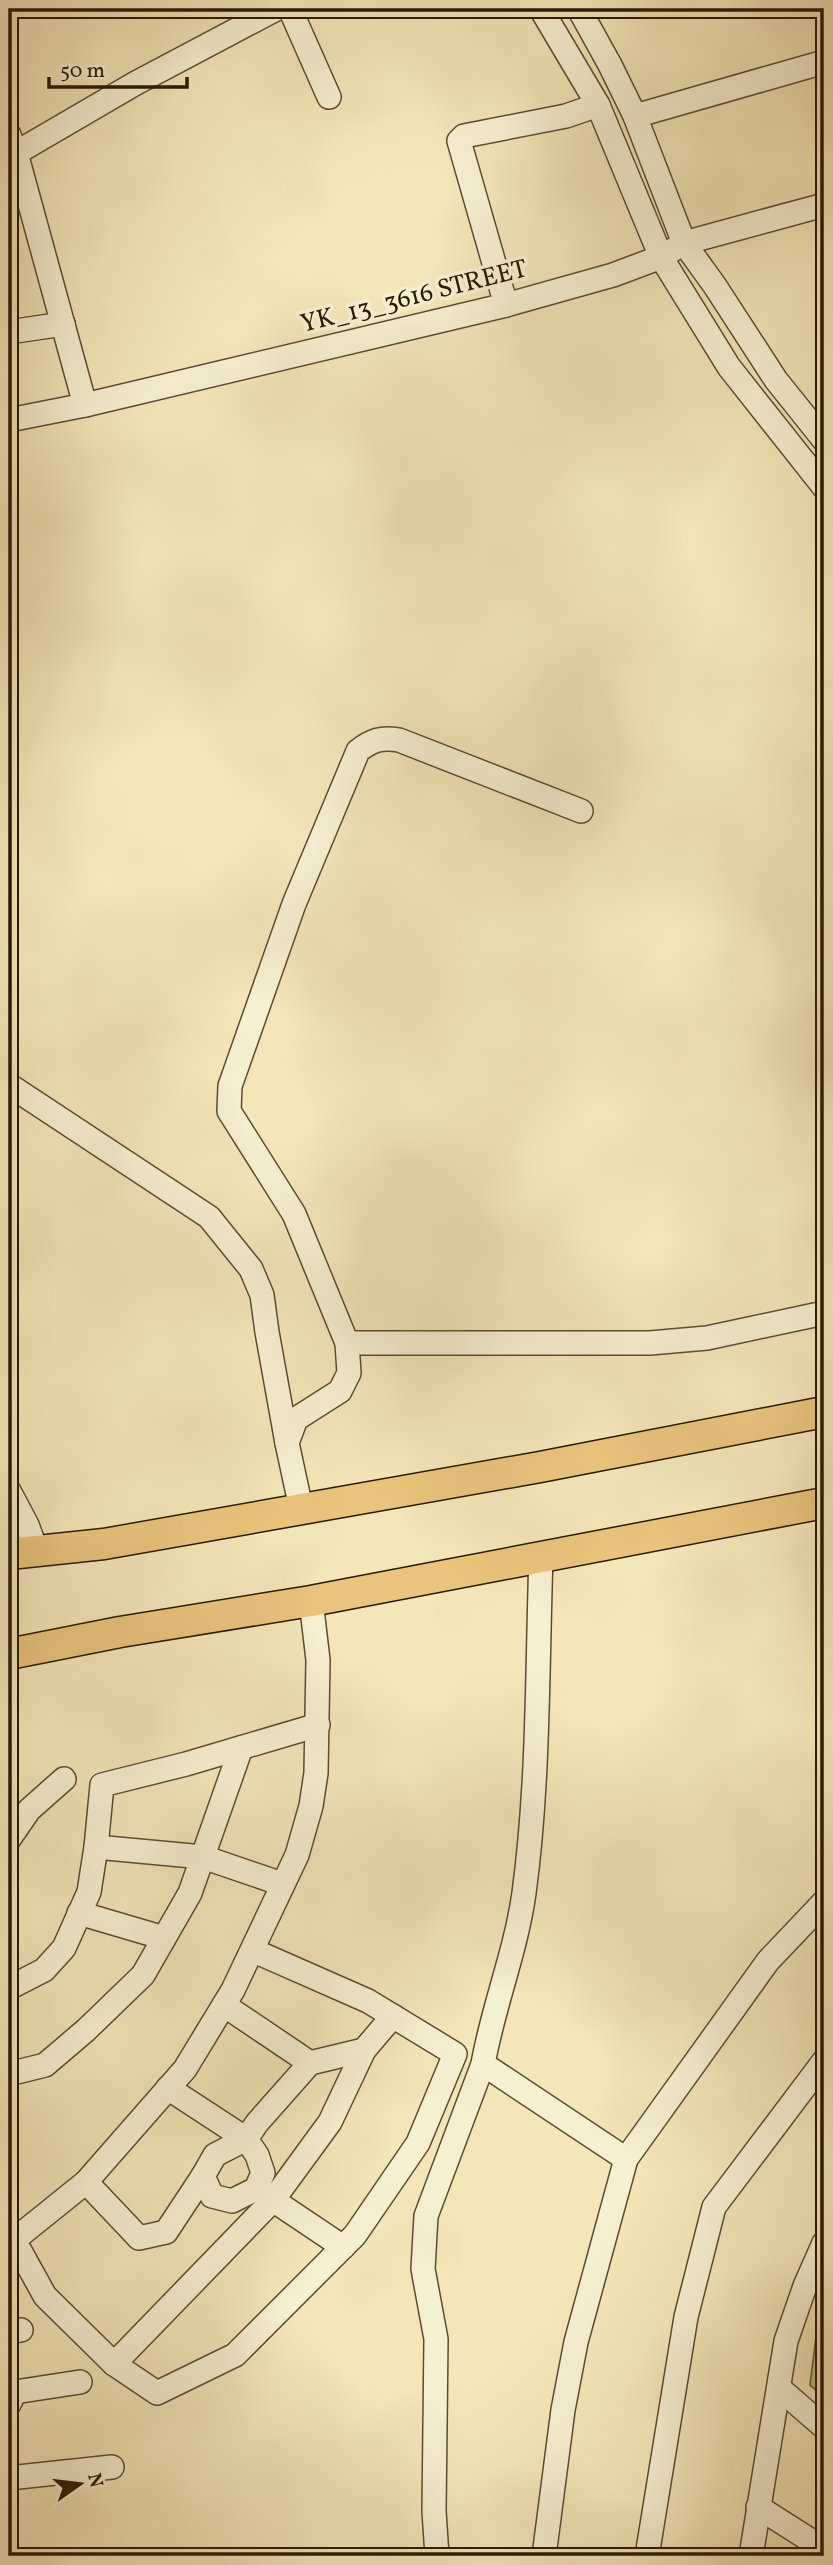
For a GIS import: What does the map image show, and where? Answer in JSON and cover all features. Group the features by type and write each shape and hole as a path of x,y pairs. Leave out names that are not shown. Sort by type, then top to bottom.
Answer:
{"main road":[{"path":"23,1553 104,1544 540,1467 824,1412"},
{"path":"9,1654 120,1632 311,1601 824,1503"}],"street":[{"path":"85,405 12,144 136,83 276,9"},
{"path":"290,9 329,97"},
{"path":"541,9 598,105 661,257 729,367 824,487"},
{"path":"579,9 635,116 684,243 776,380 824,440"},
{"path":"635,116 824,62"},
{"path":"506,305 459,141 464,136 566,116 598,105"},
{"name":"YK_13_3616 STREET","path":"9,420 85,405 506,305 613,275 661,257 684,243 824,205"},
{"path":"9,332 63,324"},
{"path":"287,1443 296,1419 340,1391 349,1373 347,1343 294,1214 229,1111 230,1086 294,904 358,751 383,737 399,740 581,811"},
{"path":"9,1085 209,1217 251,1269 262,1295 301,1508"},
{"path":"347,1343 650,1343 707,1338 824,1313"},
{"path":"9,1491 27,1525 23,1553"},
{"path":"437,2556 434,2511 436,2339 423,2269 426,2216 483,2064 524,1897 532,1830 541,1557"},
{"path":"252,1950 368,2001 455,2054 418,2143 355,2235 235,2355 158,2393 114,2364 45,2296 11,2231 86,2182 185,2069 224,2005 252,1950 297,1855 311,1807 316,1773 318,1660 311,1601"},
{"path":"9,1988 44,1970 64,1948 89,1892 102,1785 318,1725"},
{"path":"9,2074 45,2064 86,2030 143,1975 190,1893 241,1748"},
{"path":"9,1839 29,1810 64,1779"},
{"path":"96,1847 203,1857 282,1884"},
{"path":"544,2556 563,2410 576,2342 626,2159 768,1961 824,1902"},
{"path":"79,1913 164,1938"},
{"path":"224,2005 310,2063"},
{"path":"114,2364 330,2122 365,2050 393,2017"},
{"path":"86,2182 139,2238 166,2232 215,2155 246,2139 310,2063 365,2050"},
{"path":"647,2556 686,2317 714,2207 824,2060"},
{"path":"483,2064 626,2159"},
{"path":"168,2088 246,2139 257,2155 263,2173 265,2194"},
{"path":"203,2176 212,2196 232,2201 265,2194 343,2247"},
{"path":"751,2556 786,2341 804,2286 824,2243"},
{"path":"9,2404 15,2392 80,2382"},
{"path":"779,2388 824,2427"},
{"path":"9,2478 112,2467"},
{"path":"758,2507 824,2549"}],"green space":[{"path":"824,2328 824,2397 810,2385 817,2330"}]}
